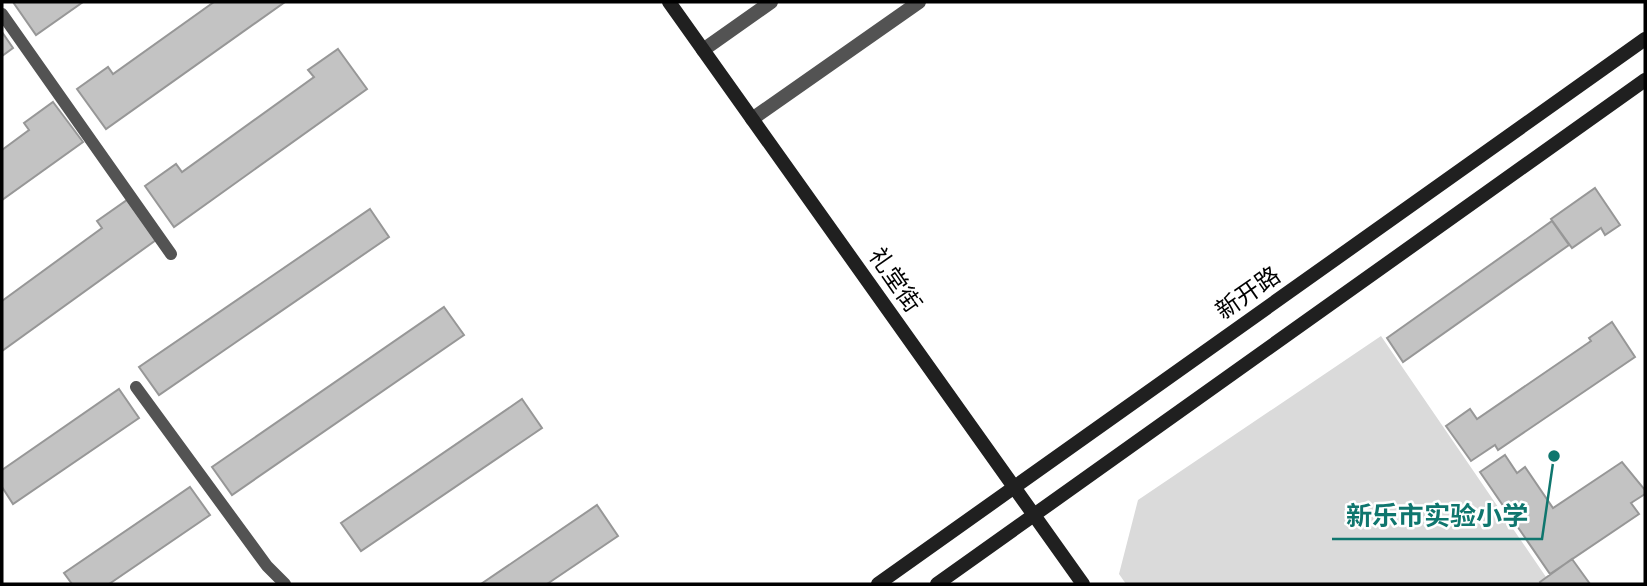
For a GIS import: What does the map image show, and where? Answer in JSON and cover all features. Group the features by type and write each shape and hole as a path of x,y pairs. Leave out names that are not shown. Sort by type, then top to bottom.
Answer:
{"street":[{"name":"礼堂街","path":"669,2 1083,584"},
{"path":"703,50 771,2"},
{"path":"752,119 919,2"},
{"name":"新开路","path":"878,584 1645,39"},
{"path":"937,584 1645,80"}],"lane":[{"path":"2,14 171,254"},
{"path":"136,387 267,566 285,584"}],"shaded area":[{"path":"1381,336 1546,577 1541,584 1126,584 1119,574 1138,500"}],"building":[{"path":"13,2 83,2 36,35"},
{"path":"214,2 285,2 106,129 77,89 108,67 113,74"},
{"path":"2,32 13,48 2,56"},
{"path":"338,49 367,89 174,227 145,186 176,164 182,172 314,77 308,70"},
{"path":"53,102 83,142 2,200 2,150 29,130 24,123"},
{"path":"1595,188 1620,225 1605,235 1601,228 1572,248 1551,219"},
{"path":"127,200 156,240 2,351 2,301 102,228 97,221"},
{"path":"370,209 389,237 159,395 139,367"},
{"path":"1552,221 1569,245 1403,362 1387,338"},
{"path":"444,307 464,335 232,495 212,467"},
{"path":"1612,322 1635,357 1498,450 1495,445 1471,461 1446,426 1470,409 1477,419 1591,341 1589,338"},
{"path":"119,389 139,418 13,504 2,487 2,470"},
{"path":"522,399 542,428 361,551 341,523"},
{"path":"1505,455 1517,473 1525,467 1553,508 1622,462 1645,490 1645,494 1631,503 1639,514 1550,574 1480,472"},
{"path":"190,487 210,515 109,584 72,584 64,573"},
{"path":"597,505 618,536 547,584 481,584"},
{"path":"1572,559 1590,584 1541,584 1540,582"}],"place":[{"name":"新乐市实验小学","path":"1554,456"}]}
